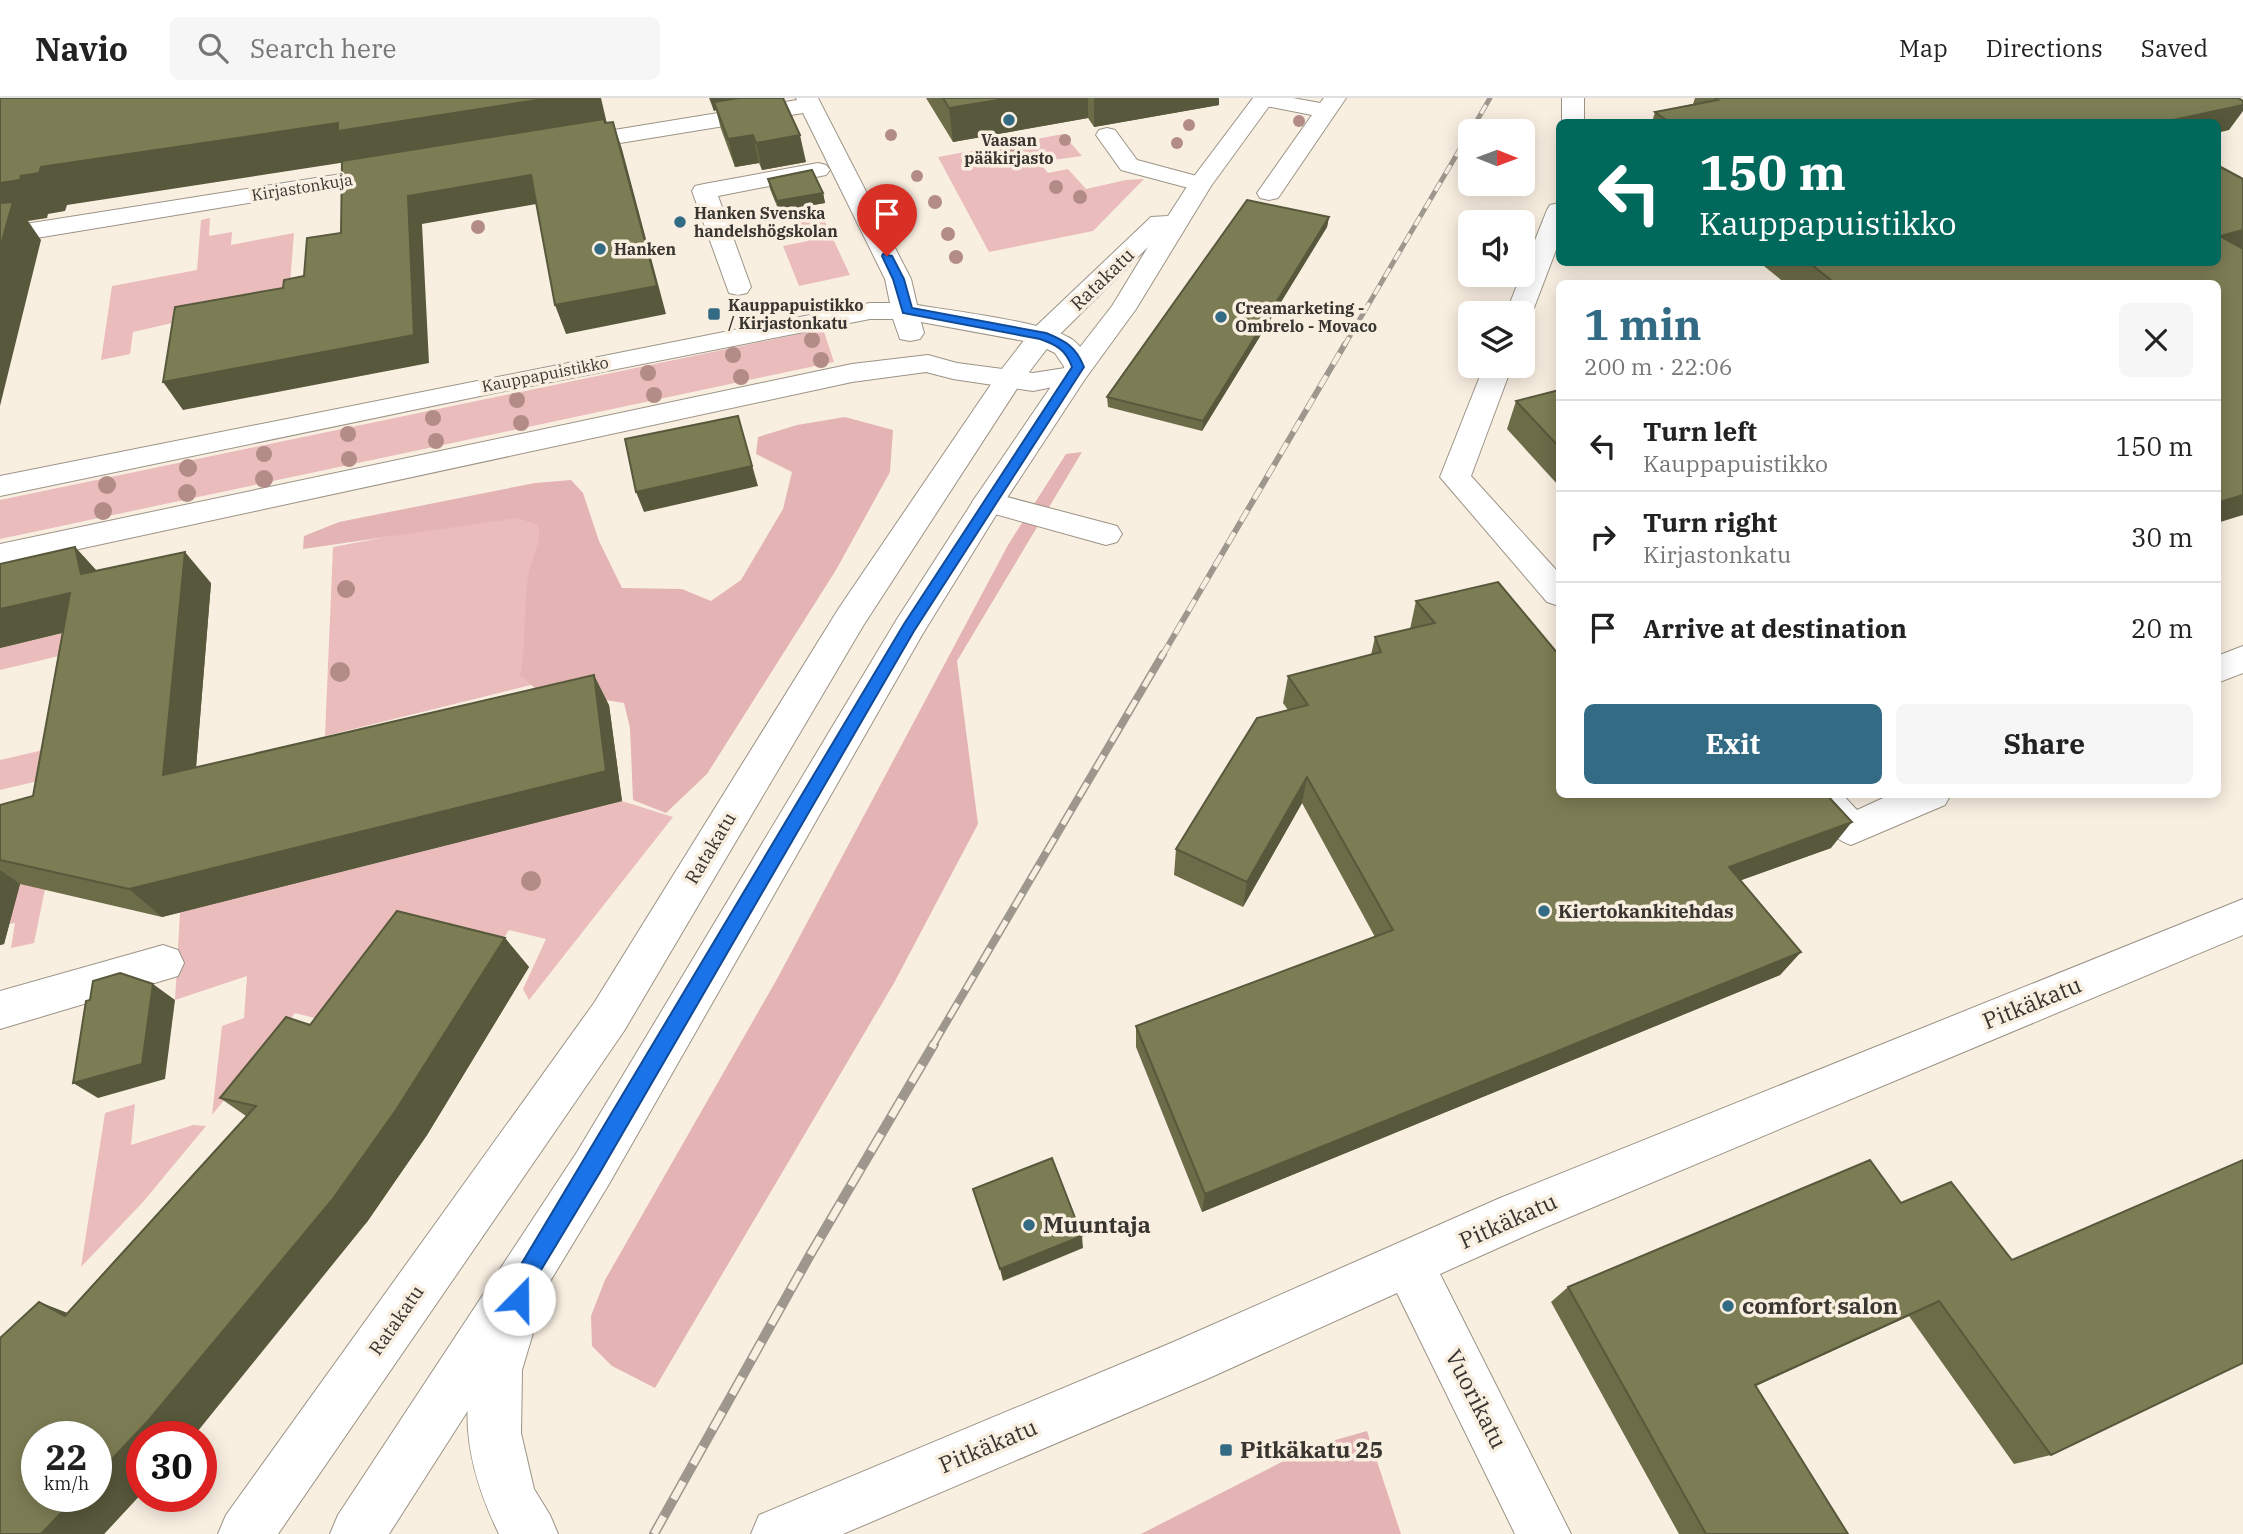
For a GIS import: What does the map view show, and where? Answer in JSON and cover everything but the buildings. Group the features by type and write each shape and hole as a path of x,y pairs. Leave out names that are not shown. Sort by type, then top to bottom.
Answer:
{"street":[{"path":"1264,98 1331,104 1269,193"},
{"name":"Ratakatu","path":"357,1534 526,1276 600,1156 902,640 988,502 1075,371 1123,309 1200,184 1264,98"},
{"path":"1573,98 1573,119"},
{"path":"548,148 809,102 898,279 907,311 912,345 917,355 928,363 953,371 1009,380 1033,382 1075,371"},
{"path":"1107,135 1129,165 1200,184"},
{"path":"738,287 704,191 841,166"},
{"name":"Kirjastonkuja","path":"0,236 412,169"},
{"name":"Ratakatu","path":"244,1534 609,1017 851,617 1009,380 1042,336 1200,184"},
{"path":"1524,301 1556,218"},
{"name":"Kauppapuistikko","path":"0,485 870,311 907,311 1042,336 1062,343 1073,354 1075,371"},
{"path":"0,555 839,375 928,363"},
{"path":"1493,378 1455,477 1556,591"},
{"path":"988,502 1106,534"},
{"path":"2221,668 2243,659"},
{"path":"1822,798 1851,829 1922,798"},
{"name":"Pitkäkatu","path":"778,1534 1409,1265 1517,1215 2243,917"},
{"path":"0,1010 163,963"},
{"name":"Vuorikatu","path":"1409,1265 1544,1534"},
{"path":"526,1276 496,1370 495,1429 498,1464 520,1522 531,1534"}],"shaded area":[{"path":"1063,134 1082,156 1039,162 1048,173 1068,169 1086,189 1144,179 1093,231 989,252 938,157"},
{"path":"818,207 850,275 799,286 783,246 808,241 795,211"},
{"path":"210,218 209,236 232,232 231,245 294,233 289,296 133,332 130,354 101,360 112,286 197,270 201,220"},
{"path":"823,329 834,362 0,539 0,500"},
{"path":"845,417 893,430 890,472 836,570 707,774 666,813 633,800 630,728 624,703 536,689 520,675 529,570 539,539 538,525 517,518 303,549 304,536 339,522 535,483 571,480 583,493 599,541 622,588 682,589 711,601 741,580 783,509 792,472 756,454 758,437 797,425"},
{"path":"1082,452 957,661 978,824 894,983 655,1388 612,1366 592,1346 591,1316 605,1280 777,979 1008,545 1066,454"},
{"path":"537,508 551,680 325,736 333,547"},
{"path":"84,628 80,651 0,670 0,648"},
{"path":"65,745 59,776 0,790 0,760"},
{"path":"622,801 673,817 529,1000 523,989 546,939 509,930 490,958 326,1021 295,1013 212,1115 222,1026 244,1018 247,976 175,1000 180,912"},
{"path":"22,853 52,855 34,943 11,948 15,923 8,924"},
{"path":"135,1104 131,1145 193,1125 206,1126 143,1202 81,1267 105,1113"},
{"path":"1367,1431 1401,1534 1141,1534 1311,1447"}],"railway":[{"path":"1478,119 1490,98"},
{"path":"1344,346 1458,152"},
{"path":"1162,656 1345,344"},
{"path":"933,1045 1163,654"},
{"path":"654,1534 810,1255 934,1044"}],"place":[{"name":"Vaasan pääkirjasto","path":"1009,120"},
{"name":"Hanken Svenska handelshögskolan","path":"680,222"},
{"name":"Hanken","path":"600,249"},
{"name":"Kauppapuistikko / Kirjastonkatu","path":"714,314"},
{"name":"Creamarketing - Ombrelo - Movaco","path":"1221,317"},
{"name":"Kiertokankitehdas","path":"1544,911"},
{"name":"Muuntaja","path":"1029,1225"},
{"name":"comfort salon","path":"1728,1306"},
{"name":"Pitkäkatu 25","path":"1226,1450"}],"route":[{"path":"519,1299 526,1276 593,1168 909,628 988,502 1078,367 1073,354 1062,343 1042,336 907,311 898,279 887,256"}]}
